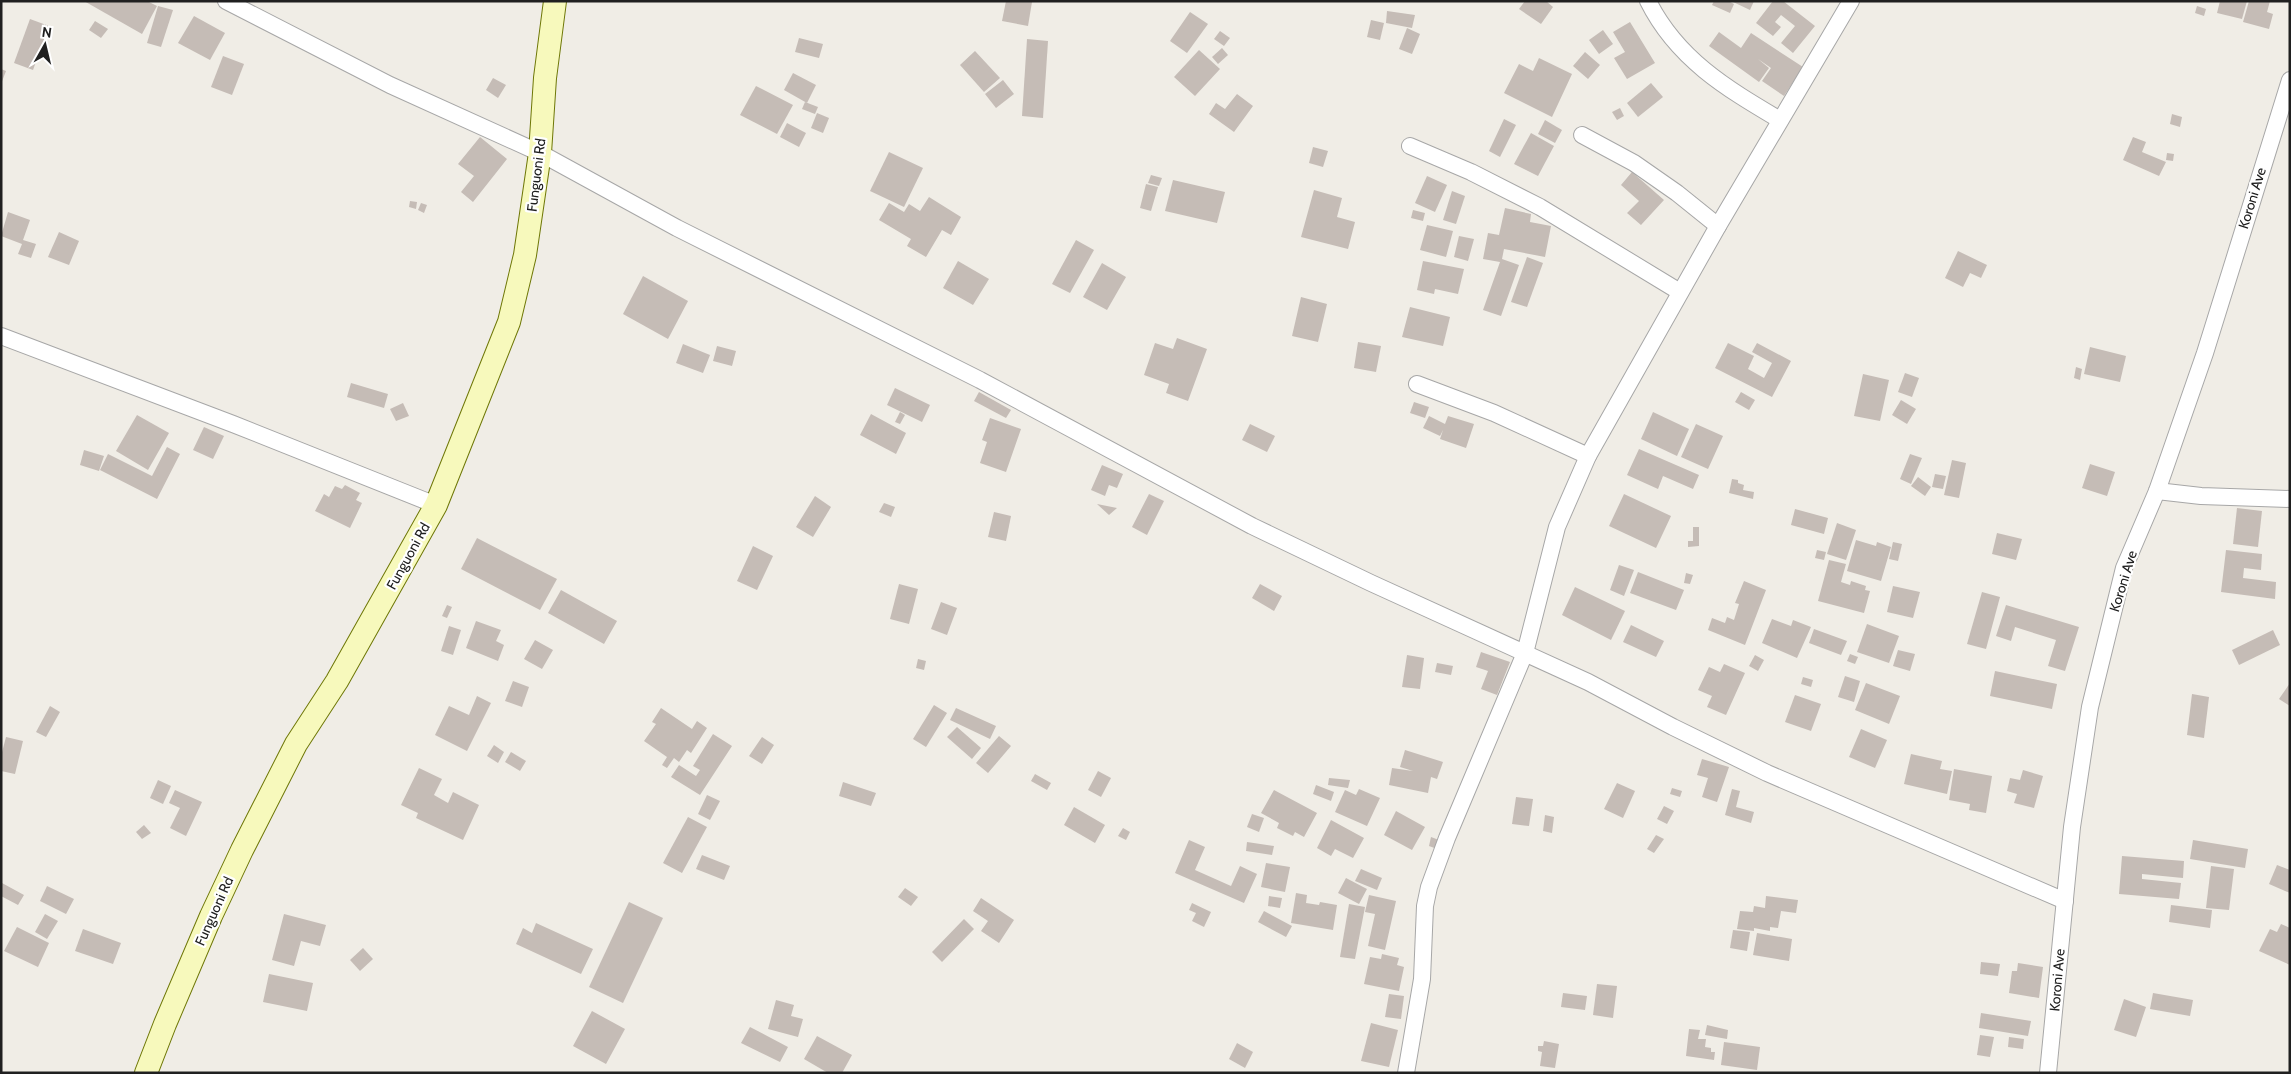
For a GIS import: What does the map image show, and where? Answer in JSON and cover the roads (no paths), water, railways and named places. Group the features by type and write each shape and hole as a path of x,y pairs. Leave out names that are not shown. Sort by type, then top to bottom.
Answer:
{"street":[{"path":"226,1 390,85 540,153 677,228 980,380 1252,526 1588,682 1766,773 2065,901"},
{"name":"Funguoni Rd","path":"146,1073 212,916 296,744 337,681 436,505 509,322 525,255 540,153 545,78 554,1"},
{"path":"1648,1 1668,36 1686,56 1712,76 1780,120"},
{"path":"1406,1073 1422,979 1425,906 1429,887 1450,828 1525,653 1557,527 1588,456 1718,226 1851,1"},
{"name":"Koroni Ave","path":"2048,1073 2072,827 2098,671 2124,568 2157,491 2205,353 2290,80"},
{"path":"1582,135 1634,163 1677,193 1718,226"},
{"path":"1410,146 1471,172 1540,206 1680,292"},
{"path":"1,336 233,424 436,505"},
{"path":"1417,384 1494,413 1588,456"},
{"path":"2157,491 2201,496 2290,499"}]}
